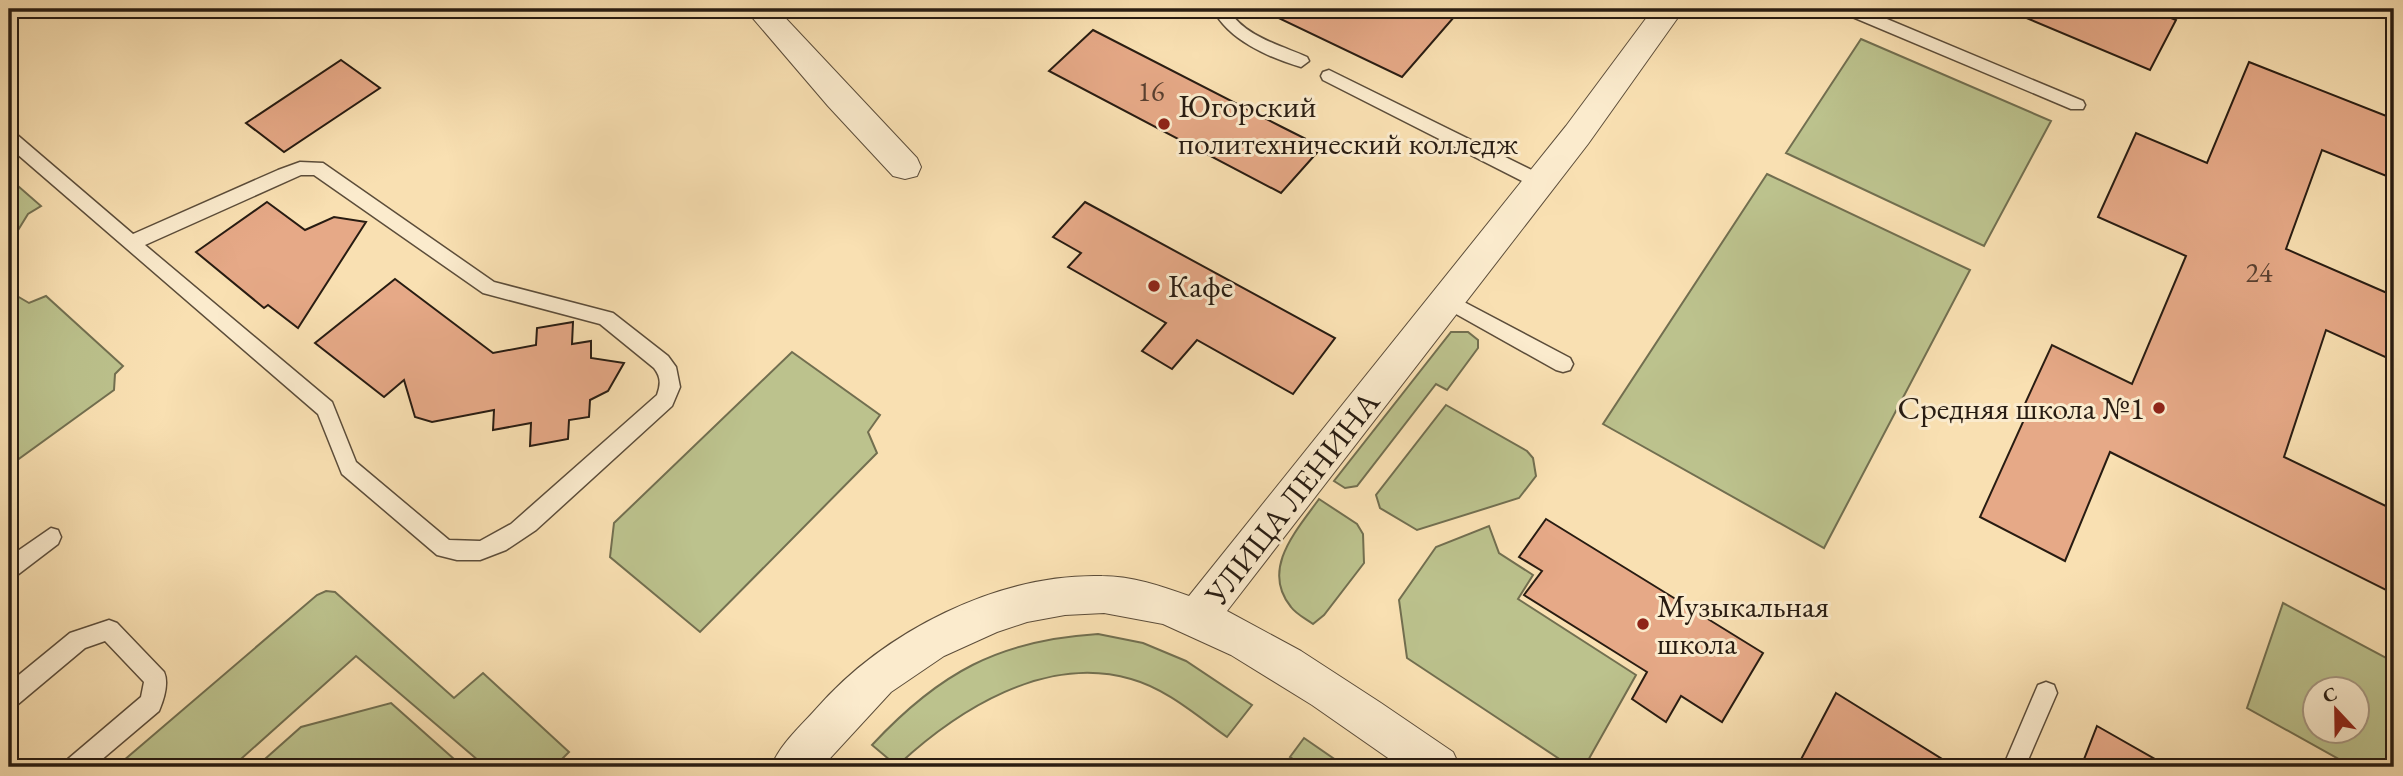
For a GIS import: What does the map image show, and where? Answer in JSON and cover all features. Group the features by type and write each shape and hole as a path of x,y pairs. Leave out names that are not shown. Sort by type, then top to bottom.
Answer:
{"street":[{"path":"760,9 905,167"},
{"name":"УЛИЦА ЛЕНИНА","path":"793,767 864,687 894,664 954,630 990,614 1057,597 1093,595 1121,596 1157,603 1198,617 1540,182 1668,9"},
{"path":"1198,617 1305,679 1438,767"}],"lane":[{"path":"1221,9 1223,18 1233,27 1301,61"},
{"path":"1849,9 2077,105"},
{"path":"1329,76 1540,182"},
{"path":"9,136 131,243 326,408 333,421 338,451 349,468 444,548 463,553 484,550 508,539 665,400 670,387 669,373 661,362 606,318 489,288 317,168 300,169 284,175 131,243"},
{"path":"1447,300 1563,364"},
{"path":"9,569 51,537"},
{"path":"9,697 78,640 109,630 156,678 150,702 76,767"},
{"path":"2014,767 2046,693"}],"green space":[{"path":"1861,39 2051,121 1984,246 1786,153"},
{"path":"1767,174 1970,270 1824,548 1603,424"},
{"path":"10,179 41,206 28,214 12,240 9,237"},
{"path":"17,296 29,303 46,296 123,366 115,374 114,390 9,466 9,302"},
{"path":"1451,332 1468,332 1478,340 1478,348 1447,390 1436,384 1357,486 1345,488 1334,481"},
{"path":"792,352 880,415 868,432 877,453 700,632 610,557 614,523"},
{"path":"1446,405 1527,451 1533,458 1536,476 1519,498 1417,530 1380,508 1376,495"},
{"path":"1319,499 1357,524 1363,534 1364,563 1324,615 1313,624 1291,607 1282,593 1279,578 1285,550"},
{"path":"1489,526 1499,553 1533,575 1518,599 1636,675 1586,764 1567,764 1407,658 1399,600 1436,547"},
{"path":"326,591 335,592 454,698 483,673 569,752 554,767 486,767 356,656 232,767 116,767 317,595"},
{"path":"2283,603 2394,662 2394,767 2353,767 2312,744 2372,744 2372,674 2302,674 2302,739 2247,708"},
{"path":"1098,634 1143,643 1186,661 1252,705 1227,737 1157,689 1131,679 1099,673 1067,674 1004,692 975,707 947,725 897,766 872,745 922,698 973,665 1030,644"},
{"path":"391,703 463,767 256,767 301,727"},
{"path":"1304,738 1346,767 1305,767 1290,757"}],"building":[{"path":"1260,9 1461,9 1402,77"},
{"path":"2005,9 2149,9 2176,20 2150,70"},
{"path":"1093,30 1322,147 1281,193 1049,71"},
{"path":"341,60 380,88 284,152 246,123"},
{"path":"2249,62 2394,119 2394,179 2322,150 2286,249 2394,296 2394,361 2326,330 2284,457 2394,510 2394,594 2110,452 2065,561 1980,517 2028,411 2023,408 2052,345 2132,384 2186,256 2098,217 2136,133 2207,163"},
{"path":"267,202 305,230 334,217 366,222 298,328 268,305 264,308 196,252"},
{"path":"1085,202 1335,338 1293,394 1197,340 1172,369 1142,351 1166,323 1068,267 1081,253 1053,237"},
{"path":"395,279 493,353 536,345 537,328 573,322 572,344 591,341 591,358 624,363 608,391 590,400 589,417 569,420 568,439 530,446 531,423 493,430 494,410 432,422 415,417 404,380 384,397 315,343"},
{"name":"Музыкальная школа","path":"1546,519 1763,653 1722,722 1681,696 1666,722 1632,699 1647,672 1524,595 1542,571 1519,557"},
{"name":"Музыкальная школа","path":"1836,693 1955,767 1797,767"},
{"path":"2097,726 2169,767 2081,767"}],"place":[{"name":"Югорский политехнический колледж","path":"1164,124"},
{"name":"Кафе","path":"1154,286"},
{"name":"Средняя школа №1","path":"2159,408"},
{"name":"Музыкальная школа","path":"1643,624"}]}
